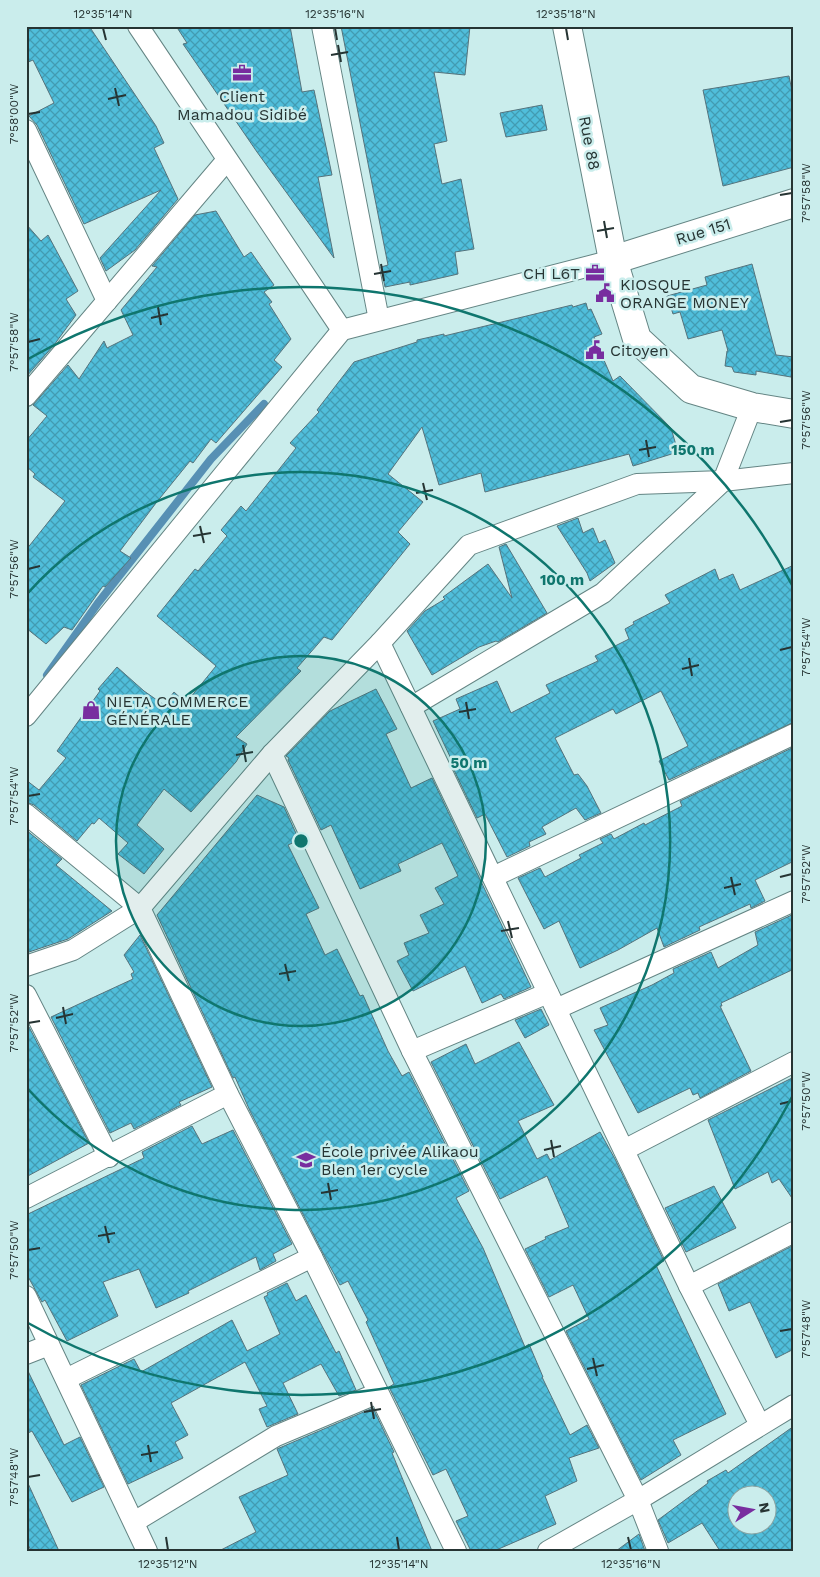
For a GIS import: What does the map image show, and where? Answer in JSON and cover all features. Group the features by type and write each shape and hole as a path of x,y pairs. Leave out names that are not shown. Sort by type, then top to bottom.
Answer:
{"main road":[{"name":"Rue 88","path":"566,26 613,260 637,339 691,389 752,407 794,414"},
{"name":"Rue 151","path":"613,260 794,203"}],"street":[{"path":"138,26 342,330"},
{"path":"322,26 379,320"},
{"path":"26,130 107,301"},
{"path":"26,396 227,160"},
{"path":"26,716 342,330 613,260"},
{"path":"411,707 603,593 723,481 752,407"},
{"path":"26,966 73,950 140,908 272,754 380,643 469,545 638,484 723,481 794,473"},
{"path":"380,643 689,1286 760,1425"},
{"path":"493,877 794,734"},
{"path":"272,754 412,1051 638,1500 658,1551"},
{"path":"26,814 140,908 228,1094 312,1257 456,1551"},
{"path":"412,1051 552,1001 794,901"},
{"path":"26,995 109,1157"},
{"path":"624,1150 794,1062"},
{"path":"26,1198 109,1157 228,1094"},
{"path":"689,1286 794,1232"},
{"path":"66,1379 312,1257"},
{"path":"26,1296 147,1551"},
{"path":"26,1354 49,1345"},
{"path":"134,1522 276,1436 378,1392"},
{"path":"548,1551 638,1500 794,1404"}],"building":[{"path":"26,26 89,26 156,126 164,143 154,148 178,199 135,250 106,271 100,258 161,190 84,224 37,125 29,116 54,103 33,60 26,63"},
{"path":"176,26 290,26 302,92 314,90 332,175 318,177 334,258 257,152 183,44 187,43"},
{"path":"341,26 470,26 465,75 434,72 447,141 434,144 442,184 461,179 474,249 455,252 458,274 410,285 410,282 385,287 381,267 388,265"},
{"path":"789,76 794,101 794,167 723,186 703,90"},
{"path":"542,105 547,130 506,137 500,113"},
{"path":"216,211 244,257 251,252 274,285 264,292 272,302 269,304 291,339 274,360 282,367 216,443 211,439 193,463 190,461 156,503 120,551 131,558 105,587 103,586 72,630 64,627 46,644 26,628 26,550 65,501 33,477 35,474 26,466 26,441 47,416 33,405 68,365 79,379 104,341 107,348 133,335 121,310 157,267 152,266 195,215"},
{"path":"26,224 41,241 48,235 78,291 66,299 76,315 54,345 26,377"},
{"path":"752,264 776,355 794,357 791,377 756,371 756,375 734,372 732,367 725,366 728,351 722,330 688,339 680,312 673,314 667,296 707,285 705,277"},
{"path":"586,303 588,310 591,309 602,334 594,337 613,381 620,376 671,428 678,452 633,466 629,454 485,492 481,473 439,485 422,427 388,474 423,502 398,532 410,544 332,640 324,637 297,668 301,671 236,737 247,744 236,762 191,812 164,789 137,825 164,849 144,874 118,854 128,843 99,818 94,824 92,823 77,841 34,805 26,802 26,780 39,790 66,758 57,751 100,691 98,689 117,667 144,691 164,705 174,692 186,703 216,666 157,616 195,569 198,571 227,536 221,530 241,506 246,511 296,448 290,443 319,412 317,410 354,362 417,342 417,340 444,334 444,336"},
{"path":"578,518 583,533 593,528 599,543 605,540 615,563 590,581 587,573 557,526"},
{"path":"506,544 547,613 498,642 479,647 432,675 407,631 425,611 445,599 443,597 488,564 512,598 499,547"},
{"path":"794,565 794,722 669,780 659,761 688,746 661,691 616,714 613,709 555,738 574,775 578,774 587,786 601,813 585,820 576,808 542,827 546,834 529,842 530,846 507,857 485,814 477,818 433,721 460,709 456,699 497,681 511,713 550,693 546,685 598,661 595,656 629,639 625,629 634,624 633,622 670,603 665,595 715,569 719,580 733,574 740,590"},
{"path":"376,689 397,729 386,734 411,788 432,778 531,987 504,999 501,994 482,1003 465,966 413,991 397,961 409,955 404,943 429,933 420,915 444,904 435,888 458,876 442,843 398,864 401,871 360,889 331,825 321,830 288,760 289,758 286,756 330,711"},
{"path":"794,747 794,861 755,880 765,901 751,908 750,904 699,927 700,930 664,947 657,928 618,950 580,968 559,921 544,929 518,878 540,868 545,877 581,858 579,855 603,843 600,839 611,834 614,839 644,823 645,825 682,806 680,801"},
{"path":"257,795 284,807 299,840 288,845 319,908 306,914 325,955 337,949 360,996 363,995 388,1051 402,1076 409,1072 469,1191 456,1198 483,1248 525,1347 529,1344 542,1377 570,1435 587,1425 599,1448 569,1458 577,1481 545,1496 556,1524 494,1551 471,1551 456,1521 468,1516 446,1469 433,1475 389,1387 394,1384 366,1322 368,1320 348,1281 340,1285 326,1259 250,1111 235,1077 233,1078 157,915"},
{"path":"26,830 62,859 56,865 112,911 68,939 26,953"},
{"path":"794,914 794,969 721,1003 722,1006 720,1006 751,1071 700,1098 698,1093 693,1095 690,1088 638,1113 594,1030 608,1025 600,1008 652,985 674,973 673,969 711,952 718,968 758,945 755,932"},
{"path":"140,935 212,1087 179,1102 181,1105 134,1129 131,1123 110,1133 51,1017 133,979 131,974 134,972 124,955"},
{"path":"541,1009 549,1025 525,1038 515,1020"},
{"path":"29,1027 89,1143 26,1177 26,1029"},
{"path":"519,1042 554,1105 518,1121 537,1159 547,1154 550,1160 600,1132 664,1261 656,1265 726,1414 673,1440 681,1455 641,1480 566,1331 589,1319 573,1285 549,1297 525,1249 546,1239 545,1237 569,1227 547,1176 500,1199 431,1062 466,1044 475,1064"},
{"path":"794,1077 794,1201 779,1179 772,1183 768,1172 735,1189 708,1120"},
{"path":"192,1126 202,1144 233,1130 292,1244 273,1254 276,1261 260,1270 256,1257 188,1291 189,1293 156,1308 139,1269 103,1282 118,1316 67,1341 45,1300 42,1302 26,1273 26,1215 144,1158 142,1152"},
{"path":"714,1186 736,1228 686,1252 665,1208"},
{"path":"794,1245 794,1349 776,1358 750,1302 729,1311 718,1284"},
{"path":"287,1283 296,1301 306,1295 336,1353 339,1351 356,1390 339,1396 321,1364 283,1383 298,1414 267,1427 259,1409 267,1406 245,1362 171,1403 188,1435 175,1442 183,1458 128,1484 81,1385 134,1359 141,1372 232,1320 247,1351 280,1334 264,1297 268,1295 267,1293"},
{"path":"26,1367 64,1445 80,1437 104,1487 72,1502 32,1431 26,1434"},
{"path":"373,1408 394,1452 392,1453 432,1551 219,1551 256,1532 239,1497 288,1475 277,1449"},
{"path":"794,1426 794,1551 720,1551 702,1523 668,1543 658,1520 708,1483 707,1481 726,1470 728,1473"},
{"path":"26,1479 59,1551 31,1551 26,1540"},
{"path":"639,1534 645,1551 616,1551"}],"waterway":[{"path":"47,675 98,603 211,459 264,404"}],"place":[{"name":"Client Mamadou Sidibé","path":"242,73"},
{"name":"CH L6T","path":"595,273"},
{"name":"KIOSQUE ORANGE MONEY","path":"605,293"},
{"name":"Citoyen","path":"595,350"},
{"name":"NIETA COMMERCE GÉNÉRALE","path":"91,710"},
{"name":"École privée Alikaou Blen 1er cycle","path":"306,1160"}]}
